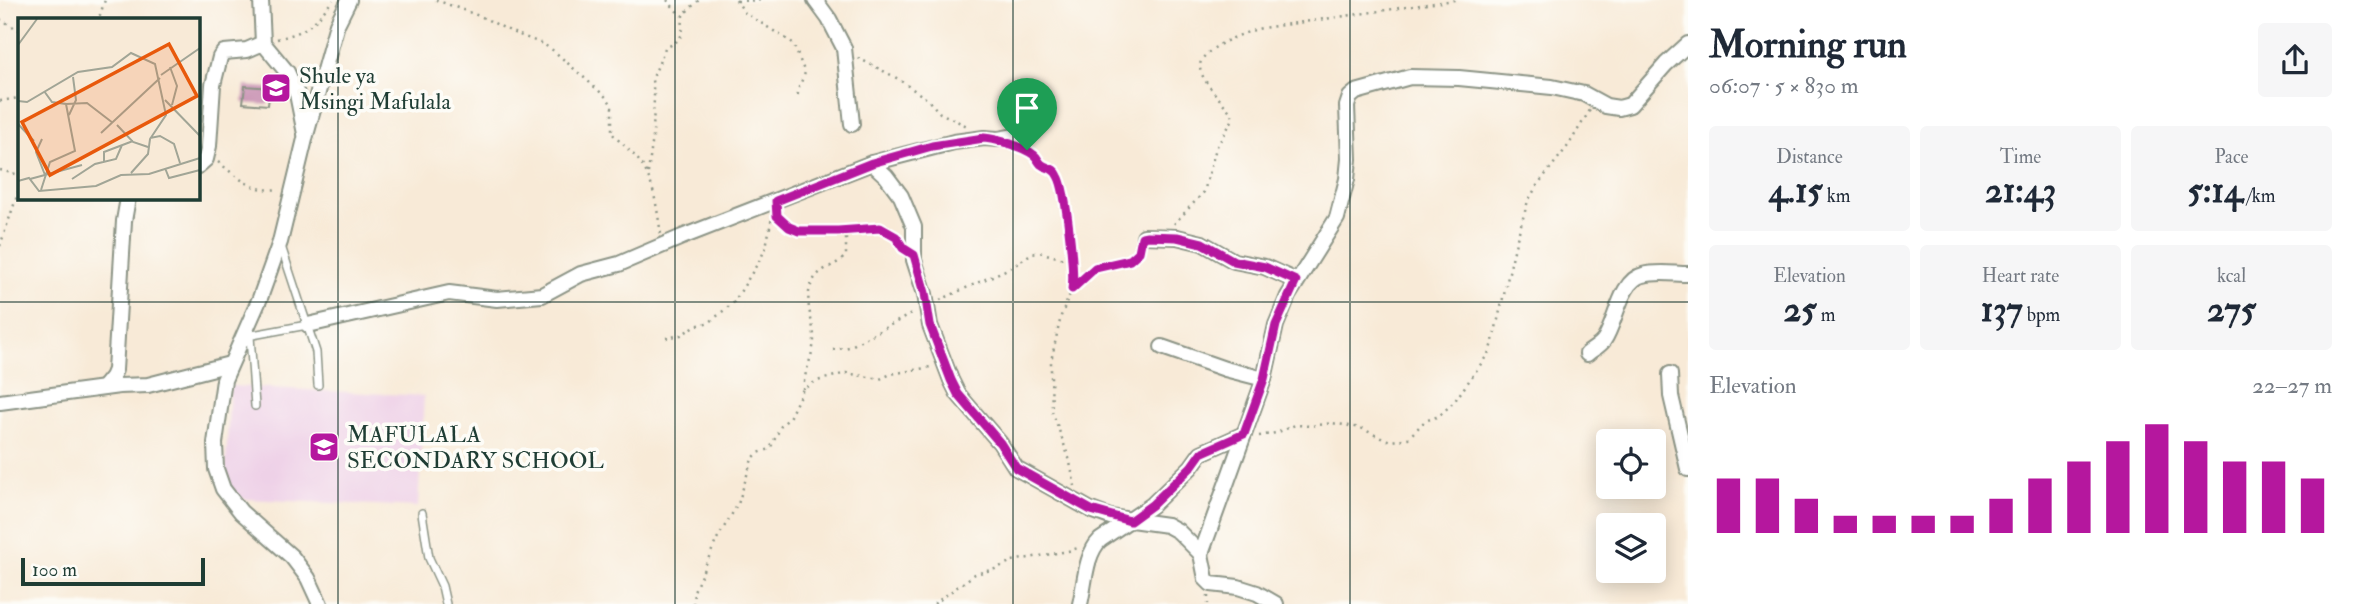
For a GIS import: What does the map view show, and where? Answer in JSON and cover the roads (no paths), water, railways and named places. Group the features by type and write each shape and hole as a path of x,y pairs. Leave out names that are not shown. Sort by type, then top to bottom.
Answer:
{"street":[{"path":"261,0 263,43 287,72 297,94 306,135"},
{"path":"320,604 308,578 292,557 241,513 222,489 218,478 215,443 230,364 247,336 280,242 337,24 349,0"},
{"path":"815,0 830,19 844,48 852,124"},
{"path":"202,162 209,146 214,85 220,57 224,52 247,50 263,43"},
{"path":"1276,604 1257,593 1238,587 1211,584 1206,579 1201,554 1264,379 1276,325 1296,281 1337,218 1347,179 1347,106 1350,97 1356,92 1410,77 1460,78 1552,87 1584,94 1595,101 1619,108 1630,105 1666,64 1685,49"},
{"path":"308,325 449,293 497,299 542,295 581,274 619,264 662,245 776,206 872,163 932,146 1032,133"},
{"path":"872,163 886,176 905,206 916,232 914,255 930,325 958,394 1000,443 1016,468 1110,517 1167,525 1178,531 1201,554"},
{"path":"103,388 113,377 115,370 128,200"},
{"path":"1144,236 1202,243 1234,261 1265,267 1296,281"},
{"path":"1587,354 1606,337 1614,313 1635,279 1643,275 1688,274"},
{"path":"1162,347 1225,369 1264,379"},
{"path":"0,402 103,388 148,385 230,364"},
{"path":"1670,374 1671,396 1682,418 1688,469"},
{"path":"1080,604 1091,552 1105,537 1152,505 1191,467 1201,453 1243,437"}],"lane":[{"path":"280,242 316,352 318,386"},
{"path":"255,406 247,336 308,325"},
{"path":"422,513 429,558 442,586 446,604"}],"place":[{"name":"Shule ya Msingi Mafulala","path":"276,88"},
{"name":"MAFULALA SECONDARY SCHOOL","path":"324,447"}]}
